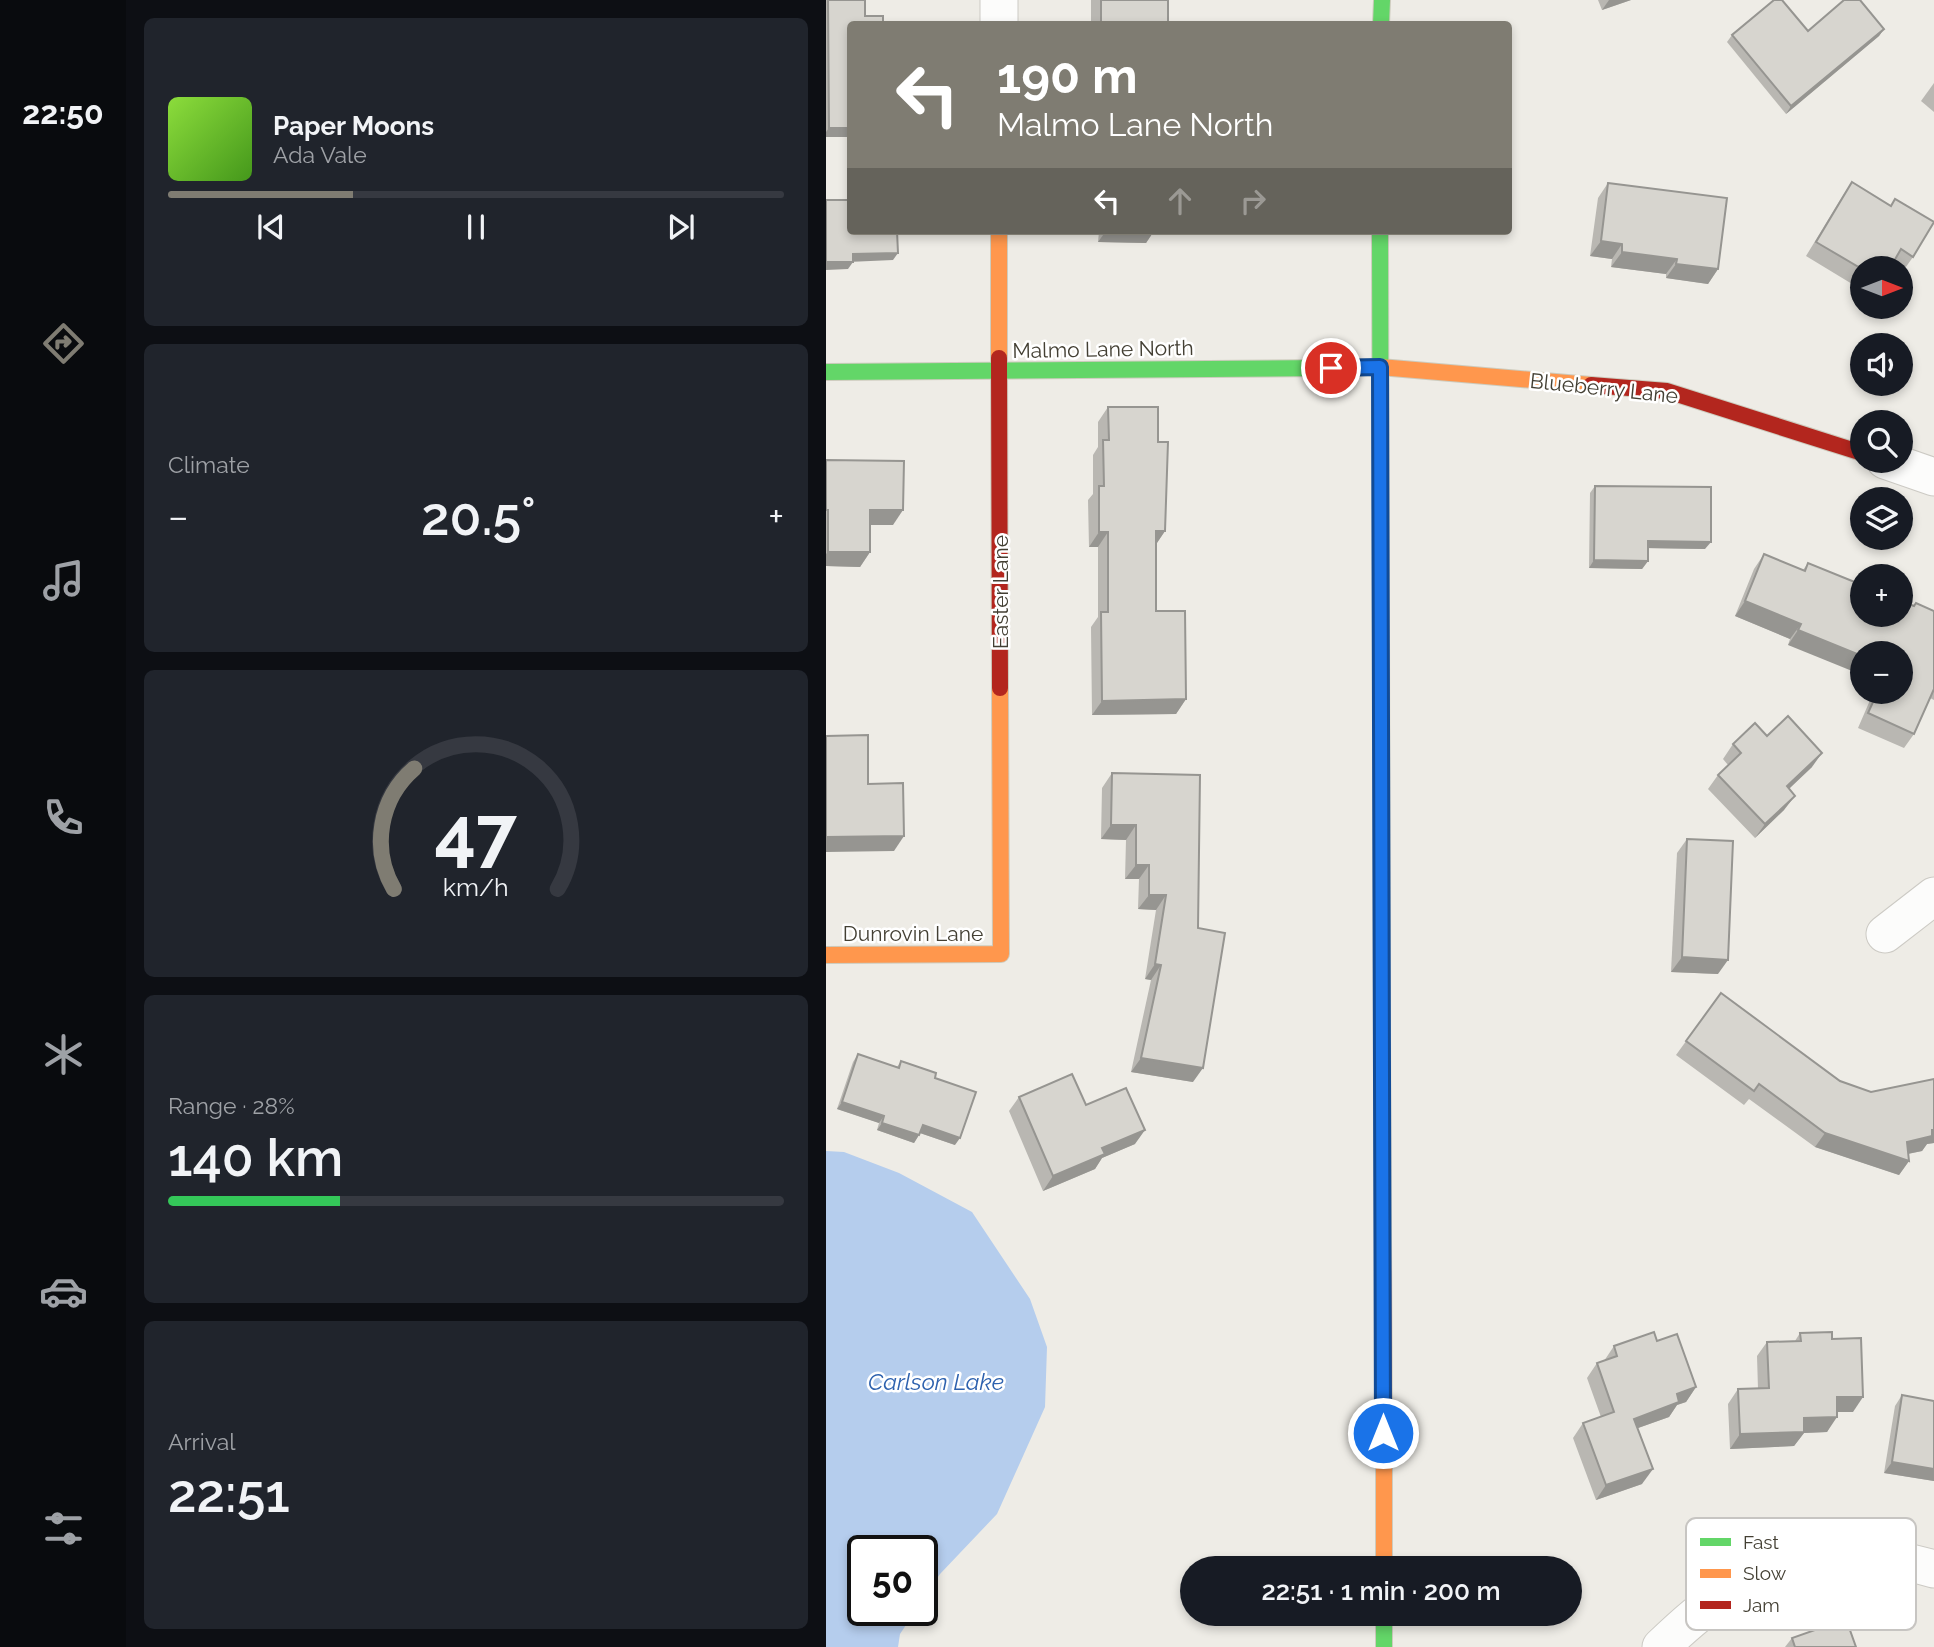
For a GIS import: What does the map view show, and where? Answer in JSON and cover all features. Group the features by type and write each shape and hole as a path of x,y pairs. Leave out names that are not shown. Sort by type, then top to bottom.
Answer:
{"street":[{"path":"999,0 999,21"},
{"path":"1381,0 1381,21"},
{"name":"Easter Lane","path":"999,235 1001,954"},
{"path":"1380,235 1384,1556"},
{"name":"Malmo Lane North","path":"826,372 1380,367"},
{"name":"Blueberry Lane","path":"1380,367 1667,391 1850,449"},
{"path":"1885,934 1934,897"},
{"name":"Dunrovin Lane","path":"826,955 1001,954"},
{"path":"1916,1564 1934,1569"},
{"path":"1661,1647 1686,1624"},
{"path":"1384,1626 1384,1647"}],"water":[{"name":"Carlson Lake","path":"826,1151 844,1152 899,1173 972,1212 1030,1299 1047,1347 1045,1407 997,1514 938,1577 938,1535 847,1535 847,1626 905,1626 900,1634 898,1647 826,1647"}],"building":[{"path":"828,0 865,0 865,16 883,16 883,21 847,21 847,128 829,128"},
{"path":"1101,0 1168,0 1168,21 1101,21"},
{"path":"1774,0 1782,0 1808,31 1844,0 1860,0 1884,29 1791,106 1732,35"},
{"path":"1852,182 1891,206 1895,199 1934,222 1913,257 1901,249 1897,256 1850,256 1850,262 1816,242"},
{"path":"1608,183 1727,198 1718,269 1676,264 1677,259 1622,252 1622,244 1601,241"},
{"path":"826,200 847,200 847,235 897,235 898,253 853,254 853,262 826,262"},
{"path":"1108,407 1158,407 1158,442 1168,442 1165,531 1156,531 1156,611 1185,611 1186,699 1102,701 1101,612 1108,612 1108,532 1099,532 1099,486 1104,486 1103,440 1109,440"},
{"path":"826,460 904,461 903,510 870,510 870,552 828,552"},
{"path":"1595,486 1711,487 1711,542 1648,541 1648,561 1594,560"},
{"path":"1764,554 1805,571 1808,563 1850,580 1850,627 1913,627 1913,606 1916,603 1934,611 1934,689 1914,734 1868,713 1872,704 1913,704 1913,641 1850,641 1850,651 1798,630 1801,624 1745,601"},
{"path":"1788,716 1822,753 1787,786 1795,796 1765,824 1718,775 1741,753 1733,744 1755,723 1767,736"},
{"path":"868,735 868,784 903,783 904,836 826,837 826,736"},
{"path":"1112,773 1200,775 1198,928 1225,933 1203,1068 1141,1058 1161,965 1155,964 1166,895 1149,895 1149,865 1136,865 1136,825 1111,825"},
{"path":"1687,839 1733,841 1728,960 1682,957"},
{"path":"1721,993 1840,1081 1871,1092 1934,1079 1932,1136 1907,1142 1909,1161 1825,1133 1759,1084 1754,1091 1686,1041"},
{"path":"858,1054 899,1068 901,1061 936,1073 935,1078 976,1092 960,1138 923,1125 919,1135 882,1123 884,1116 842,1102"},
{"path":"1072,1074 1086,1105 1126,1088 1145,1130 1102,1148 1105,1154 1053,1176 1019,1097"},
{"path":"1654,1332 1657,1341 1677,1334 1696,1387 1677,1394 1679,1402 1634,1419 1653,1469 1606,1485 1583,1423 1614,1412 1597,1363 1617,1356 1614,1346"},
{"path":"1832,1332 1832,1339 1861,1338 1863,1397 1837,1397 1837,1417 1804,1418 1804,1432 1740,1434 1738,1389 1769,1388 1767,1342 1801,1341 1800,1333"},
{"path":"1902,1395 1934,1401 1934,1469 1892,1462"},
{"path":"1815,1630 1850,1630 1856,1647 1795,1647 1792,1638"}],"traffic: fast":[{"path":"1381,21 1382,0"},
{"path":"1380,235 1381,638"},
{"path":"826,372 1324,368"},
{"path":"1384,1626 1384,1647"}],"traffic: slow":[{"path":"999,235 999,358"},
{"path":"1324,368 1380,367 1591,385"},
{"path":"1381,638 1382,1038"},
{"path":"826,955 1001,954 1000,688"},
{"path":"1384,1439 1384,1556"}],"traffic: jam":[{"path":"999,358 1000,688"},
{"path":"1591,385 1667,391 1850,449"},
{"path":"1382,1038 1384,1439"}],"route":[{"path":"1331,368 1380,367 1383,1433"}]}
